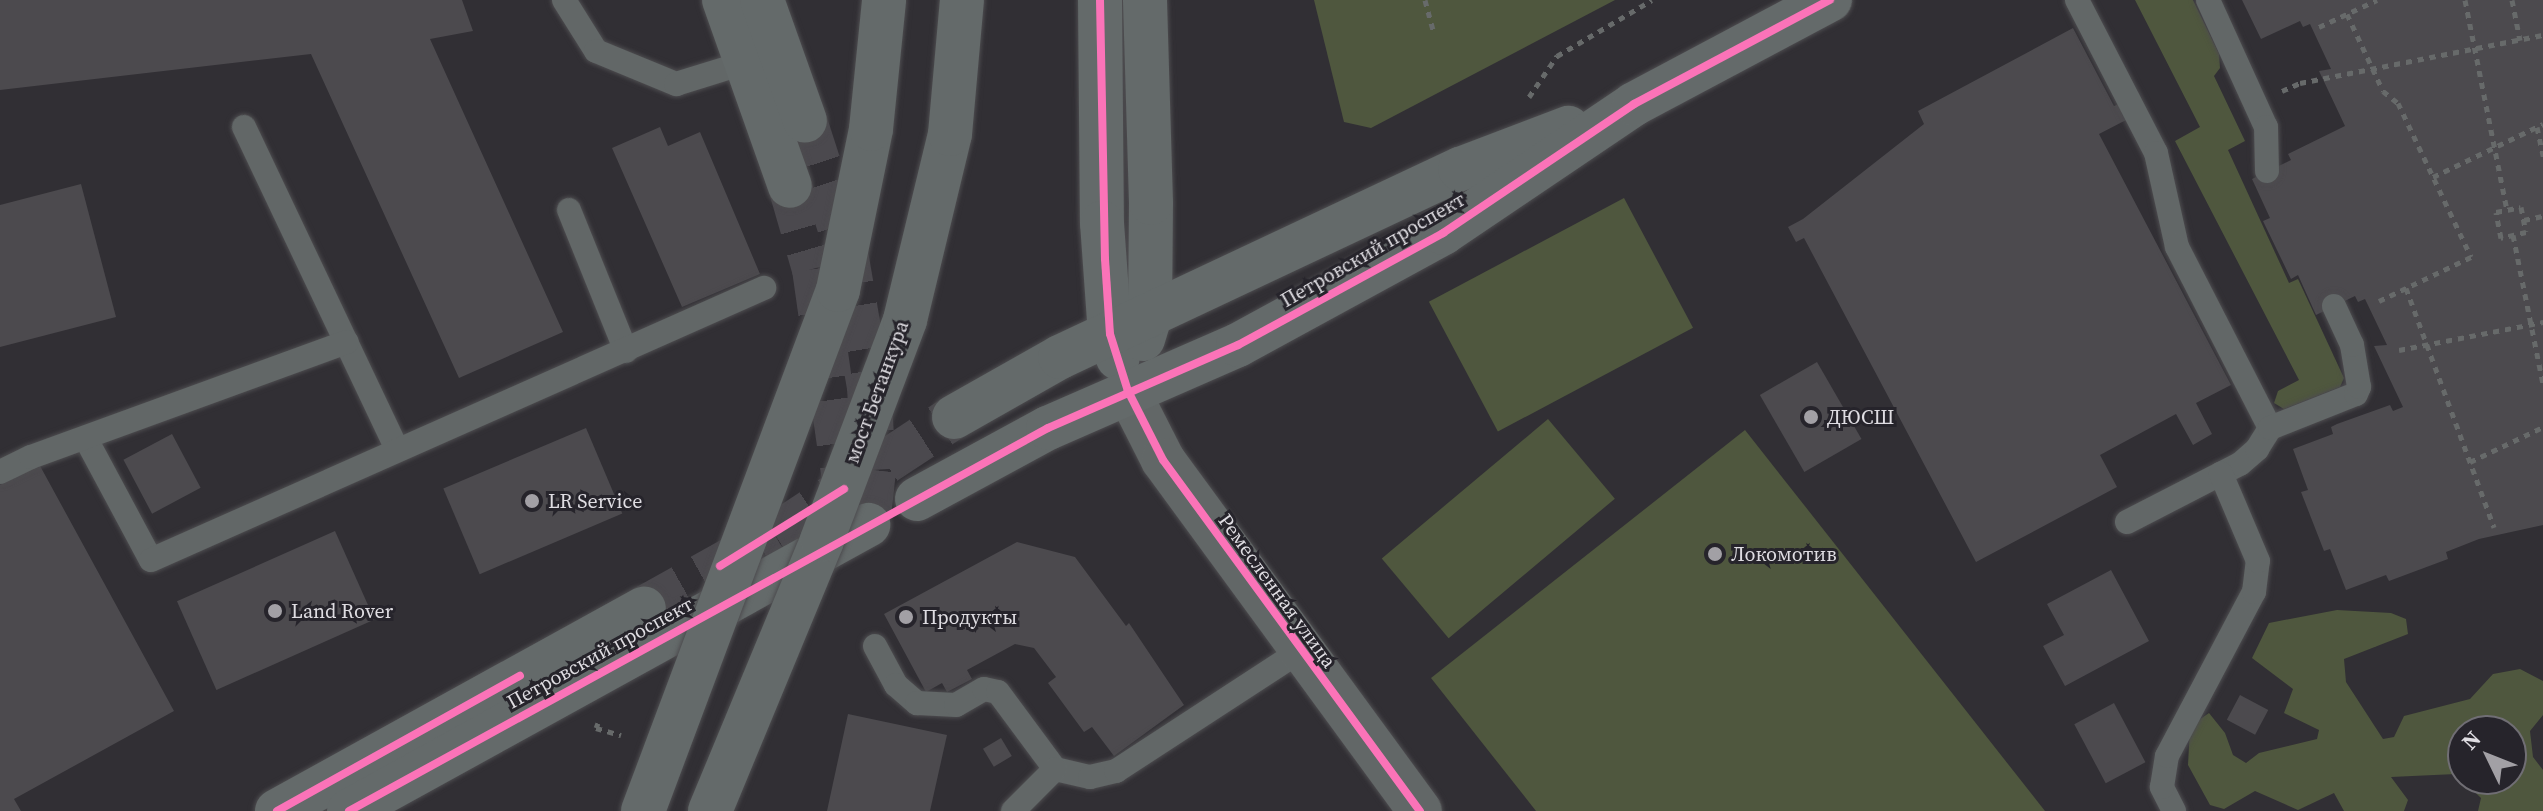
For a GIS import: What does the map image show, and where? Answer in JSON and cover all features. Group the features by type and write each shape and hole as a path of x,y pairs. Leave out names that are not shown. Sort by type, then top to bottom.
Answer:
{"street":[{"path":"724,0 790,186"},
{"path":"762,0 805,121"},
{"path":"643,811 838,290 871,129 884,0"},
{"name":"мост Бетанкура","path":"710,811 822,540 905,320 950,134 962,0"},
{"name":"Ремесленная улица","path":"1100,0 1102,223 1110,334 1128,391 1163,460 1420,811"},
{"path":"1128,391 1150,316 1145,0"},
{"name":"Петровский проспект","path":"917,499 1048,428 1238,345 1443,233 1634,104 1830,0"},
{"name":"Петровский проспект","path":"954,417 1060,357 1460,169 1634,104"},
{"name":"Петровский проспект","path":"277,811 334,803 868,525"},
{"name":"Петровский проспект","path":"334,803 644,608"}],"lane":[{"path":"564,0 596,51 676,84 747,62"},
{"path":"2077,0 2156,153 2177,247 2270,428"},
{"path":"2208,0 2266,127 2267,171"},
{"path":"244,127 397,449"},
{"path":"569,210 626,351"},
{"path":"86,439 151,560 764,288"},
{"path":"2127,522 2221,474 2257,449 2270,428 2356,394 2359,387 2352,345 2334,306"},
{"path":"0,472 347,342"},
{"path":"2174,811 2162,787 2167,756 2254,592 2258,561 2221,474"},
{"path":"875,646 896,685 917,703 956,705 984,689 998,692 1055,769 1090,777 1116,771 1300,651"},
{"path":"1013,811 1055,769"}],"path":[{"path":"1425,0 1433,30"},
{"path":"1523,106 1557,56 1652,0"},
{"path":"2319,27 2377,0"},
{"path":"2465,0 2507,210"},
{"path":"2512,0 2520,40"},
{"path":"2347,14 2383,91 2398,103 2471,257 2379,301"},
{"path":"2300,83 2543,35"},
{"path":"2433,177 2540,126 2543,156"},
{"path":"2521,207 2526,232 2501,238 2496,212 2507,210 2521,207"},
{"path":"2524,220 2543,216"},
{"path":"2513,235 2543,384"},
{"path":"2406,288 2494,527"},
{"path":"2399,350 2543,322"},
{"path":"2470,462 2543,427"},
{"path":"596,728 621,735"}],"green space":[{"path":"1314,0 1615,0 1371,128 1344,122"},
{"path":"2135,0 2193,0 2219,54 2220,68 2214,76 2245,141 2228,150 2289,283 2298,279 2344,378 2340,387 2284,409 2274,403 2278,391 2299,380 2175,141 2200,127"},
{"path":"1624,198 1693,328 1498,432 1429,302"},
{"path":"1548,419 1615,499 1449,638 1382,558"},
{"name":"Локомотив","path":"1745,430 2045,811 1536,811 1431,678"},
{"path":"2337,610 2391,613 2406,619 2408,634 2344,659 2346,682 2383,739 2394,737 2404,716 2470,699 2493,674 2520,669 2543,681 2543,715 2530,731 2533,757 2543,770 2543,811 2478,811 2481,798 2478,795 2527,795 2527,715 2447,715 2447,774 2391,777 2408,800 2404,811 2344,811 2334,793 2298,810 2255,791 2224,809 2210,805 2188,765 2190,726 2209,713 2225,733 2233,755 2246,763 2259,753 2317,739 2319,730 2284,713 2293,689 2252,658 2269,623"}],"building":[{"path":"0,0 462,0 473,31 430,39 563,332 459,378 311,54 0,90"},
{"path":"2242,0 2543,0 2543,525 2479,539 2446,552 2448,559 2389,581 2386,575 2346,590 2330,549 2324,551 2301,492 2308,490 2293,449 2333,434 2331,427 2337,424 2390,405 2393,411 2403,407 2374,346 2387,345 2365,299 2358,302 2355,296 2316,315 2298,275 2291,279 2263,221 2270,218 2252,179 2291,160 2288,154 2345,126 2319,71 2331,69 2310,24 2303,27 2300,21 2261,39"},
{"path":"2073,28 2114,106 2121,103 2130,118 2099,134 2231,385 2196,403 2212,434 2193,445 2176,414 2100,455 2117,487 1976,562 1804,238 1796,242 1788,227 1803,219 1924,124 1918,111"},
{"path":"660,127 668,146 700,132 760,274 682,307 612,148"},
{"path":"81,184 116,317 0,347 0,205"},
{"name":"ДЮСШ","path":"1817,362 1862,439 1804,472 1760,395"},
{"name":"LR Service","path":"586,428 622,514 480,574 443,489"},
{"path":"172,434 201,488 152,514 123,460"},
{"path":"39,464 174,711 14,799 21,811 0,811 0,485"},
{"name":"Land Rover","path":"335,531 374,620 216,690 177,601"},
{"path":"1017,542 1075,557 1126,626 1129,623 1184,705 1114,756 1092,727 1084,732 1048,683 1056,677 1034,648 1015,644 967,670 972,679 947,692 942,683 926,692 884,614"},
{"path":"2111,570 2149,641 2065,686 2043,646 2064,635 2047,604"},
{"path":"2240,695 2268,710 2255,735 2227,720"},
{"path":"2114,703 2145,762 2106,783 2074,724"},
{"path":"848,714 947,735 930,811 827,811"},
{"path":"1001,738 1012,756 994,767 983,749"}],"tunnel":[{"path":"805,121 844,241 869,387 874,470 868,525"},
{"path":"790,186 814,269 846,493"},
{"path":"644,608 775,535 954,417"}],"cycle path":[{"path":"1100,0 1105,259 1110,334 1128,391 1163,460 1420,811"},
{"path":"349,811 1048,428 1238,345 1443,233 1634,104 1830,0"},
{"path":"720,566 844,489"},
{"path":"277,811 520,676"}],"place":[{"name":"ДЮСШ","path":"1811,417"},
{"name":"LR Service","path":"532,501"},
{"name":"Локомотив","path":"1715,554"},
{"name":"Land Rover","path":"275,611"},
{"name":"Продукты","path":"906,617"}]}
